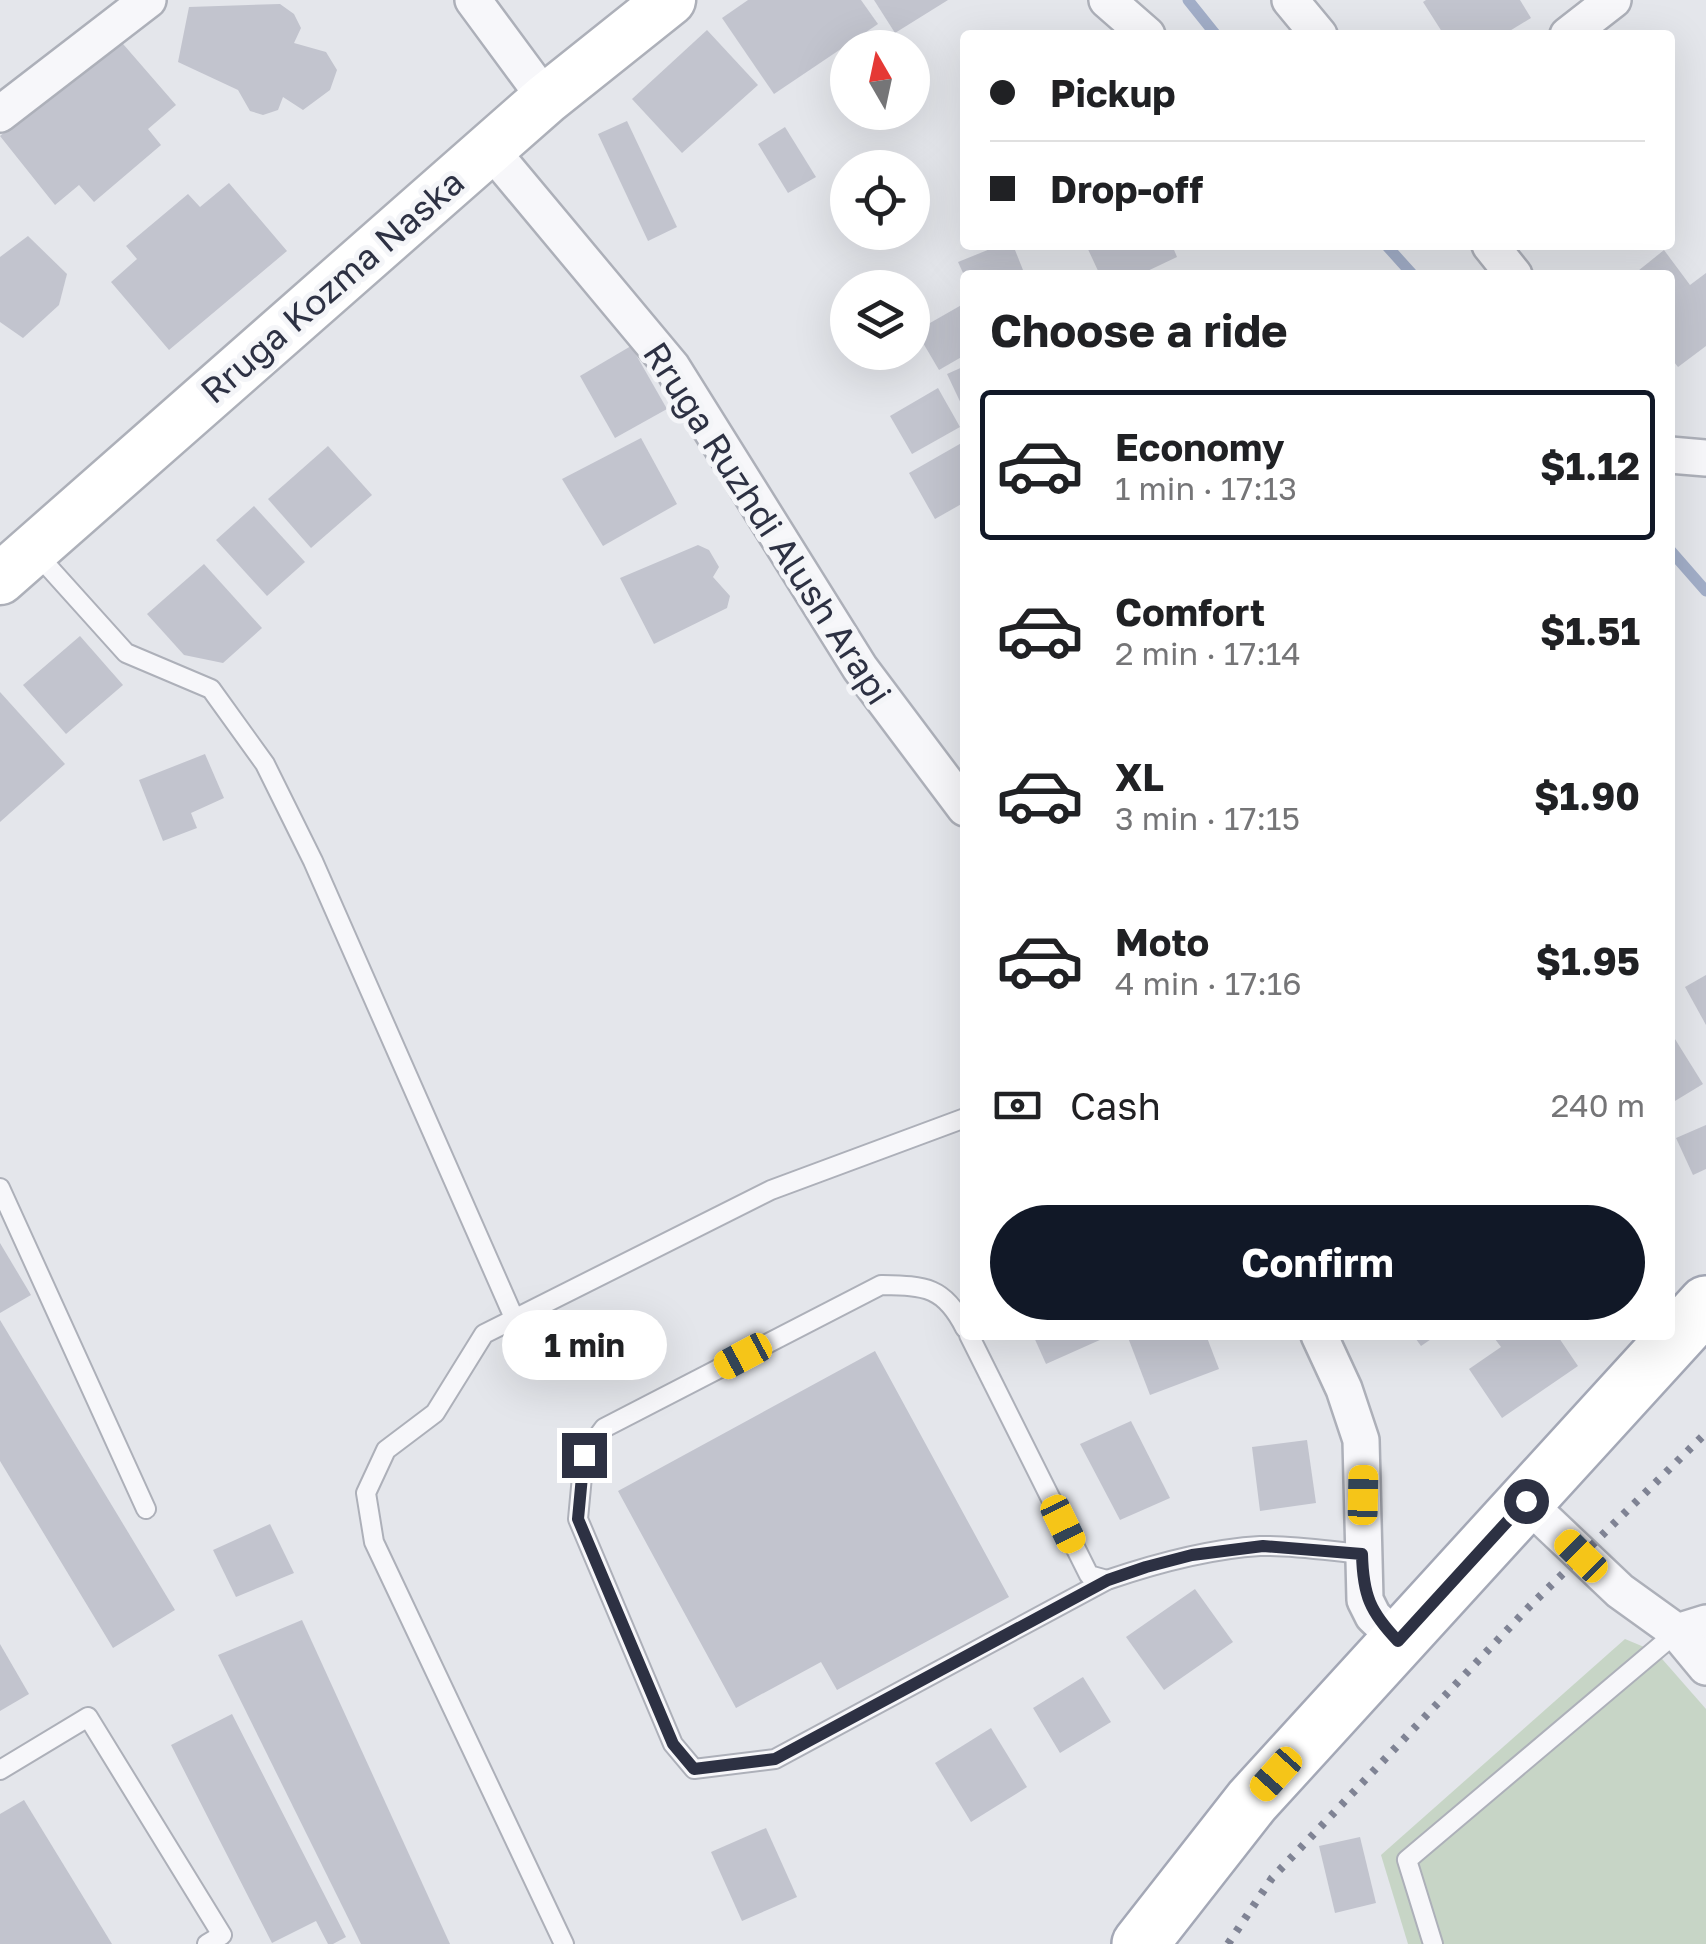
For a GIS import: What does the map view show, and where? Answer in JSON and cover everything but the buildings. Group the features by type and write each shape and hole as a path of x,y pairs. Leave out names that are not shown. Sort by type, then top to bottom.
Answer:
{"main road":[{"name":"Rruga Kozma Naska","path":"16,564 546,99 670,0"},
{"path":"1675,1338 1706,1304"},
{"path":"1140,1944 1252,1801 1673,1340"}],"street":[{"path":"0,114 148,0"},
{"path":"474,0 546,99"},
{"path":"1106,0 1141,30"},
{"path":"1290,0 1315,30"},
{"path":"1574,30 1613,0"},
{"name":"Rruga Ruzhdi Alush Arapi","path":"490,149 672,368 860,668 960,801"},
{"path":"1494,250 1510,270"},
{"path":"1675,456 1706,458"},
{"path":"1321,1340 1361,1440 1365,1600 1373,1616 1398,1641"},
{"path":"1526,1501 1620,1591 1691,1627 1706,1667"}],"lane":[{"path":"16,564 126,653 212,689 265,764 313,860 515,1320"},
{"path":"564,1944 374,1542 366,1493 386,1450 435,1414 484,1334 771,1190 960,1120"},
{"path":"0,1188 146,1509"},
{"path":"960,1317 952,1300 921,1286 881,1285 604,1428 584,1455 578,1519 673,1744 694,1769 775,1759 1108,1580 1192,1555 1263,1546 1362,1554"},
{"path":"972,1340 1089,1575 1108,1580"},
{"path":"1433,1944 1408,1860 1691,1627"},
{"path":"0,1770 88,1718 222,1936 207,1944"}],"green space":[{"path":"1625,1639 1656,1652 1706,1709 1706,1944 1408,1944 1381,1855"}],"waterway":[{"path":"1188,0 1212,30"},
{"path":"1390,250 1408,270"},
{"path":"1675,556 1706,591"}],"railway":[{"path":"1228,1944 1272,1878 1530,1606 1706,1433"}],"route":[{"path":"584,1455 578,1519 673,1744 694,1769 775,1759 1108,1580 1192,1555 1263,1546 1362,1554 1365,1600 1373,1616 1398,1641 1526,1501"}]}
